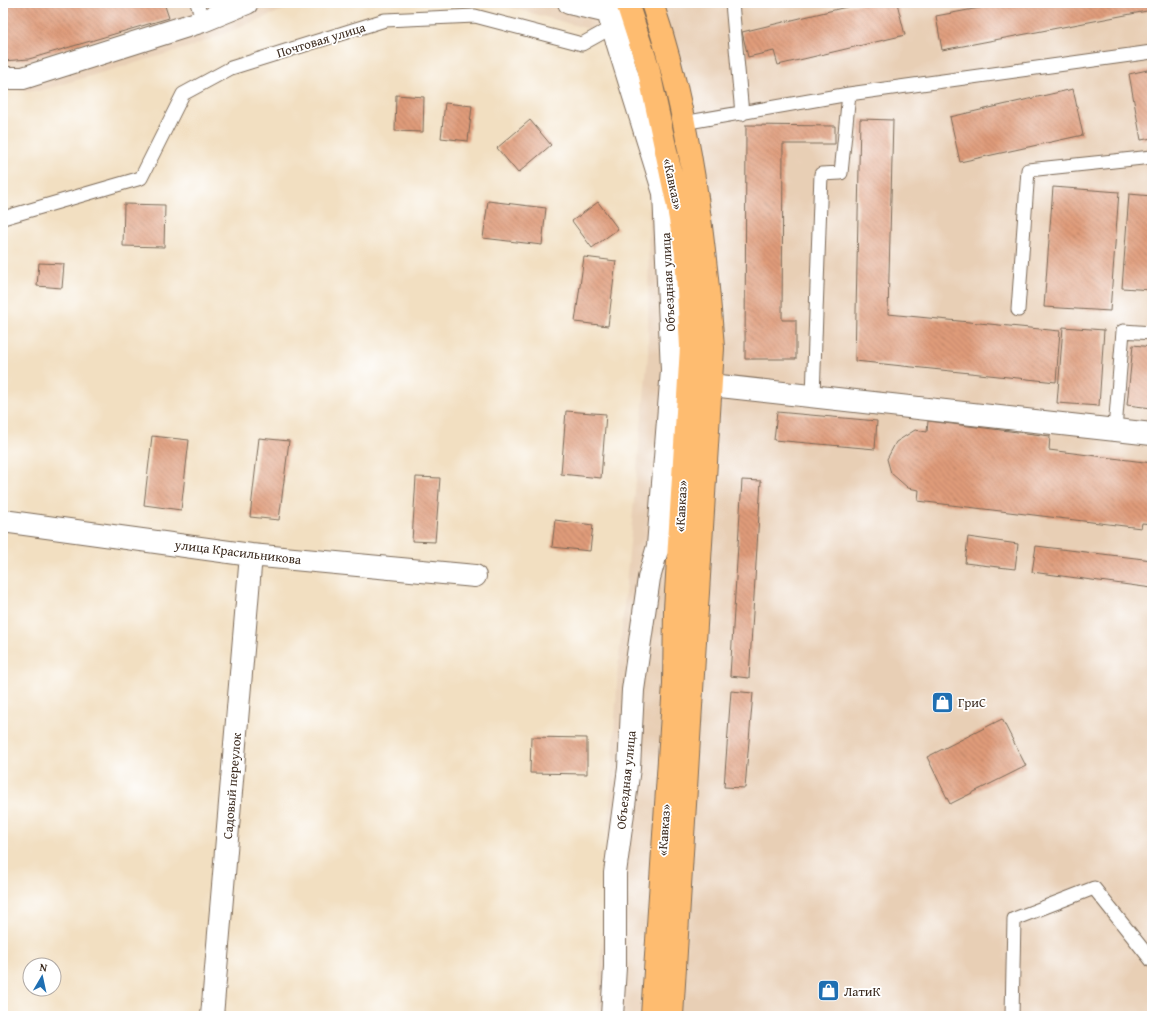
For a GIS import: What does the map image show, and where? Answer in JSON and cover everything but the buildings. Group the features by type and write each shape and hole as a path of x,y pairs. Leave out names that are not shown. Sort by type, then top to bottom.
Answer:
{"main road":[{"name":"«Кавказ»","path":"652,3 667,48 683,123 708,272 713,348 712,385 672,1016"},
{"name":"«Кавказ»","path":"617,13 648,67 686,253 690,347 675,609 674,684 652,1016"}],"street":[{"path":"3,78 23,78 200,12 247,3"},
{"path":"569,3 617,13"},
{"name":"Объездная улица","path":"612,1016 615,967 615,873 630,768 633,690 648,578 658,546 672,370 664,193 617,13"},
{"path":"688,382 1152,434"},
{"name":"улица Красильникова","path":"3,521 251,555 475,576"},
{"path":"658,546 680,536"},
{"name":"Садовый переулок","path":"212,1016 251,555"}],"lane":[{"path":"732,3 742,114"},
{"name":"Почтовая улица","path":"3,218 142,178 182,94 231,68 385,20 475,16 582,44 617,13"},
{"path":"683,123 742,114 850,94 1152,52"},
{"path":"813,396 821,174 841,173 850,94"},
{"path":"1018,310 1028,170 1152,157"},
{"path":"1116,429 1123,331 1152,333"},
{"path":"1012,1016 1014,919 1094,888 1152,961"}],"shaded area":[{"path":"3,3 301,3 193,46 39,91 3,89"},
{"path":"495,3 1152,3 1152,1016 598,1016 618,667 648,355 649,134 617,37"}],"place":[{"name":"ГриС","path":"942,702"},
{"name":"ЛатиК","path":"828,991"}]}
